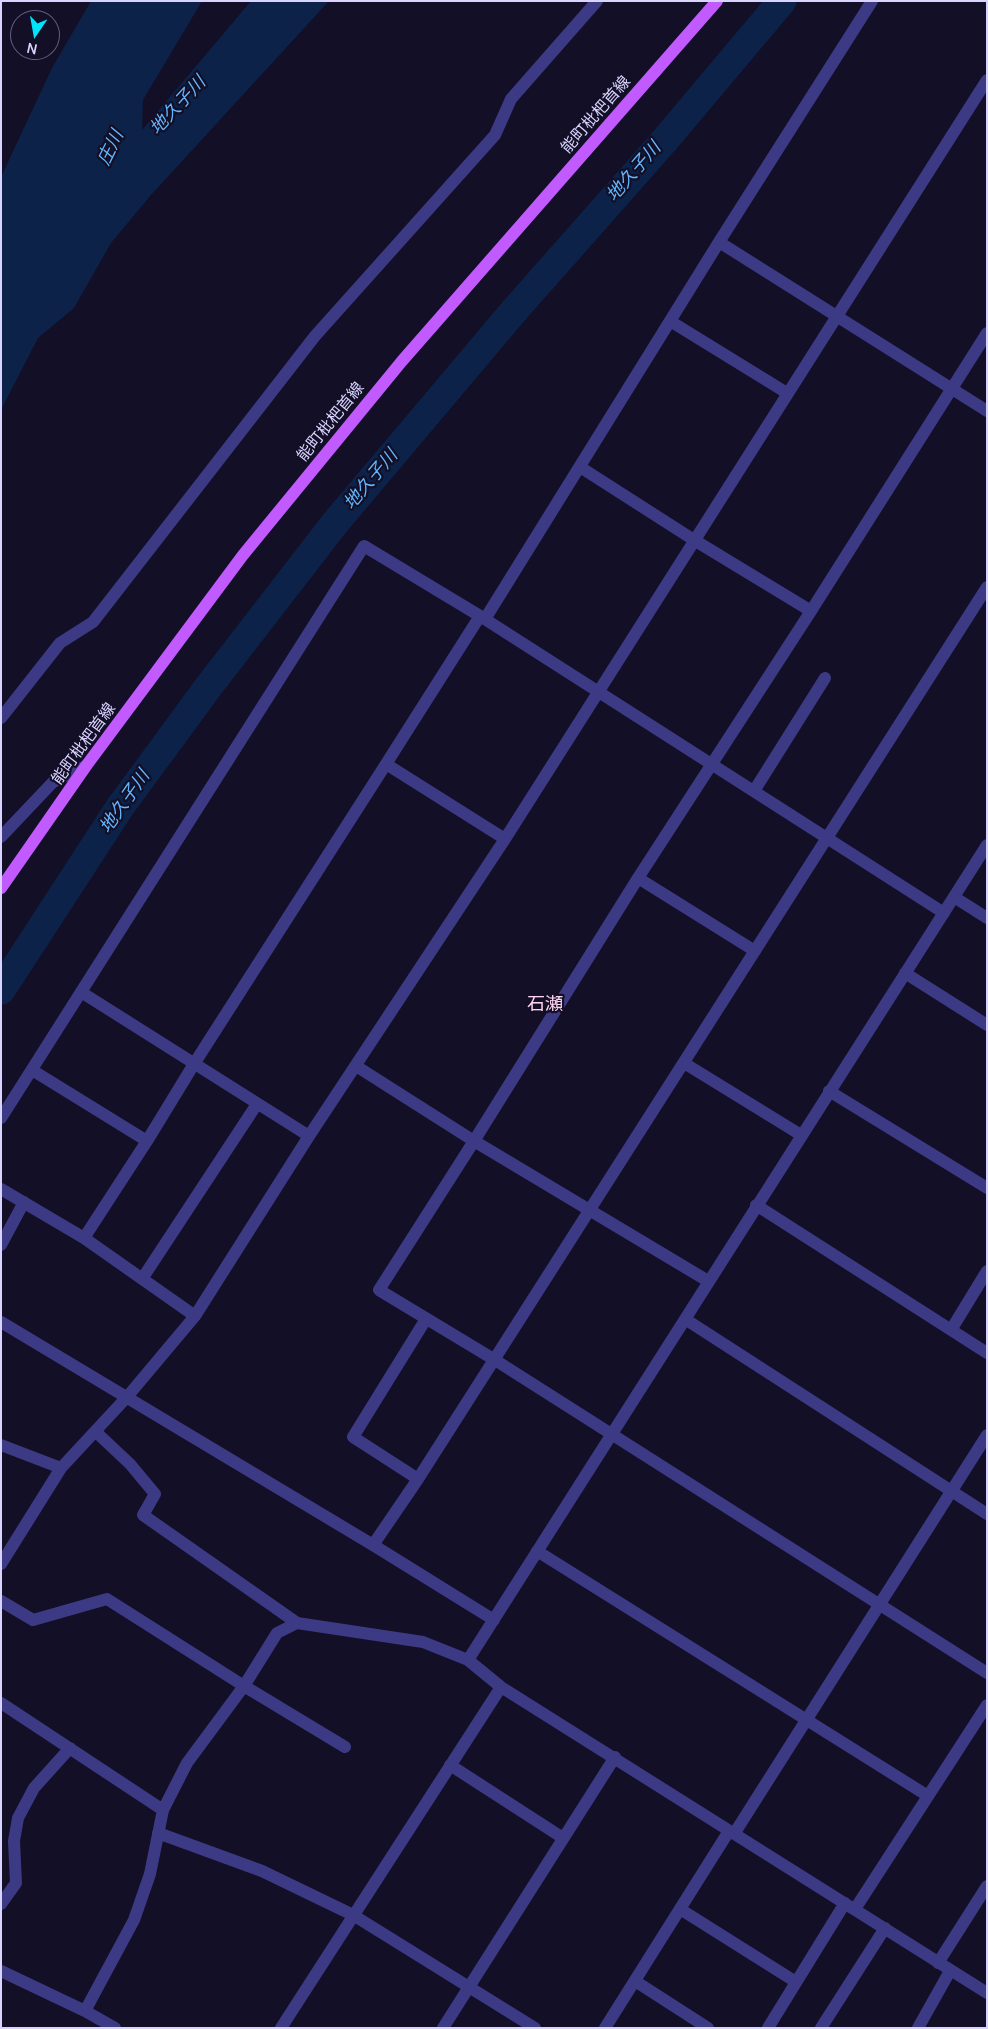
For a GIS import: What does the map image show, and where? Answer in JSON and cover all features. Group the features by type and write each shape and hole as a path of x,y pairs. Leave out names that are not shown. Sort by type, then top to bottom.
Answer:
{"main road":[{"name":"能町枇杷首線","path":"1,888 86,766 243,555 396,368 718,1"}],"street":[{"path":"1,718 60,643 93,622 315,336 494,135 512,99 597,1"},
{"path":"84,1238 386,764 580,467 872,1"},
{"path":"1,1564 61,1468 127,1397 195,1316 309,1136 505,839 987,80"},
{"path":"720,242 987,411"},
{"path":"670,321 787,393"},
{"path":"987,333 811,611 638,878 379,1290 494,1360 987,1673"},
{"path":"580,467 694,540 811,611"},
{"path":"1,1118 364,546 483,618 944,912"},
{"path":"373,1545 418,1480 829,838 987,587"},
{"path":"754,791 825,678"},
{"path":"386,764 505,839"},
{"path":"1,837 53,782 86,766"},
{"path":"468,1660 987,845"},
{"path":"638,878 755,951"},
{"path":"954,897 987,918"},
{"path":"905,973 987,1025"},
{"path":"81,992 309,1136"},
{"path":"684,1063 801,1135"},
{"path":"356,1066 474,1141 708,1281"},
{"path":"32,1070 147,1141"},
{"path":"829,1091 987,1188"},
{"path":"142,1279 257,1104"},
{"path":"1,1188 84,1238 195,1316"},
{"path":"1,1245 24,1202"},
{"path":"756,1205 987,1353"},
{"path":"951,1330 987,1271"},
{"path":"418,1480 353,1437 426,1318"},
{"path":"685,1319 987,1514"},
{"path":"1,1322 373,1545 494,1620"},
{"path":"96,1432 130,1464 155,1494 143,1515 298,1623 423,1642 468,1660 501,1686 987,1993"},
{"path":"606,2028 680,1909 806,1721 987,1435"},
{"path":"1,1445 61,1468"},
{"path":"537,1551 928,1796"},
{"path":"1,1601 33,1620 107,1599 244,1686 345,1747"},
{"path":"85,2011 134,1920 150,1874 163,1810 187,1763 244,1686 277,1633 298,1623"},
{"path":"281,2028 501,1686"},
{"path":"1,1703 163,1810"},
{"path":"768,2028 796,1982 928,1796 987,1705"},
{"path":"1,1904 16,1883 14,1841 18,1818 34,1788 70,1748"},
{"path":"443,2028 615,1757"},
{"path":"450,1765 563,1838"},
{"path":"158,1833 262,1871 353,1915 534,2028"},
{"path":"938,1962 987,1886"},
{"path":"680,1909 796,1982"},
{"path":"821,2028 884,1928"},
{"path":"1,1971 85,2011 115,2028"},
{"path":"918,2028 950,1971"},
{"path":"635,1981 708,2028"}],"water":[{"name":"庄川","path":"91,1 202,1 143,100 142,130 251,1 329,1 151,195 111,243 74,308 38,338 1,410 1,177 52,68 57,60 60,60 60,54"}],"waterway":[{"name":"地久子川","path":"1,990 120,807 209,686 335,523 513,312 665,140 782,1"}],"district":[{"name":"石瀬","path":"545,1005"}]}
